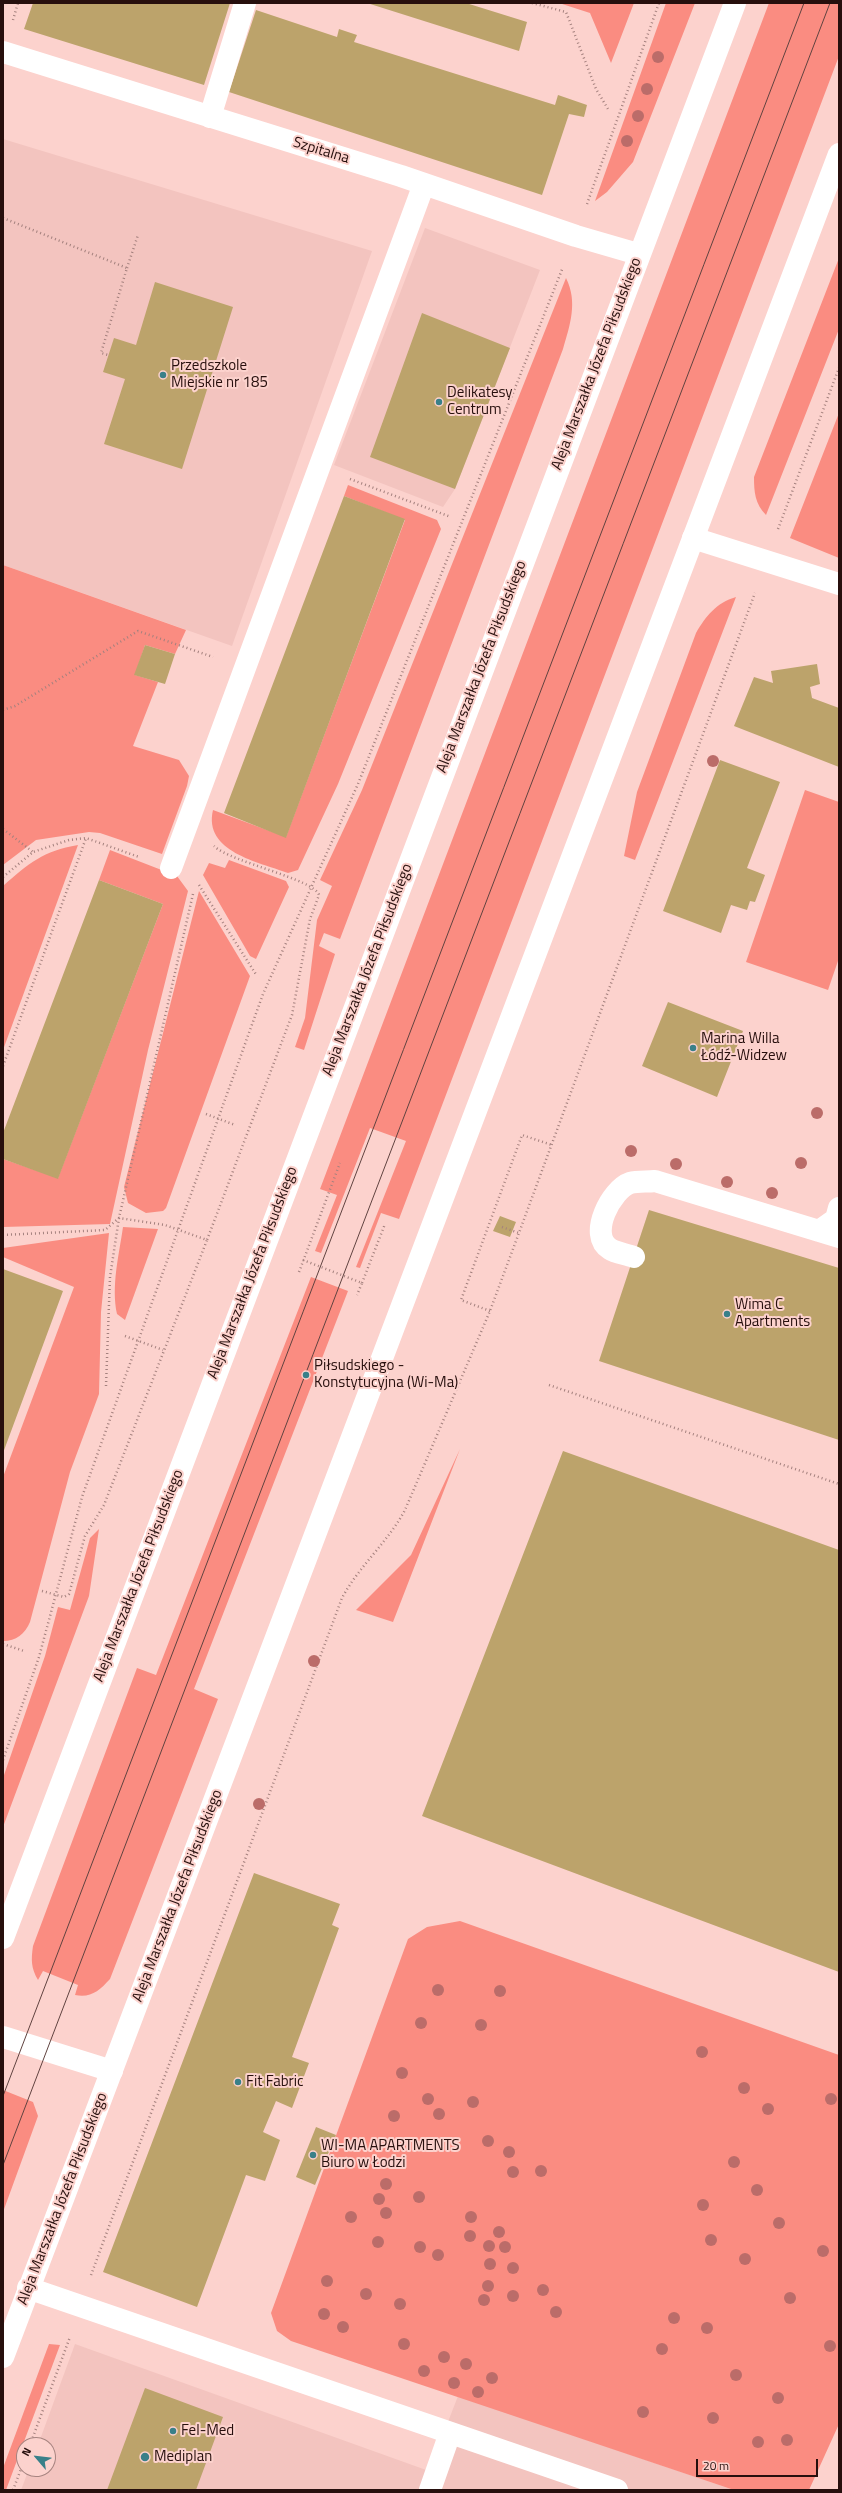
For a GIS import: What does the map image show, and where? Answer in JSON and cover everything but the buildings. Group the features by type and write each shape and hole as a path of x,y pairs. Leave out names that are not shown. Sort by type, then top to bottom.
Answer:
{"main road":[{"path":"210,117 245,3"},
{"name":"Aleja Marszałka Józefa Piłsudskiego","path":"3,1938 638,254 735,3"},
{"name":"Szpitalna","path":"3,52 424,184 576,236 638,254"},
{"name":"Aleja Marszałka Józefa Piłsudskiego","path":"3,2357 839,154"},
{"path":"171,868 424,184"},
{"path":"694,538 839,584"},
{"path":"634,1257 609,1249 600,1235 601,1222 611,1201 629,1184 655,1182 834,1226"},
{"path":"3,2037 112,2071"},
{"path":"28,2288 617,2490"},
{"path":"430,2490 450,2433"}],"path":[{"path":"532,3 566,12 596,89 608,109"},
{"path":"585,209 659,3"},
{"path":"3,218 126,268"},
{"path":"108,355 101,352 126,268 138,235"},
{"path":"3,1760 39,1657 82,1497 136,1340 263,994 309,888 358,784 563,266"},
{"path":"776,533 839,368"},
{"path":"345,479 351,479 451,517"},
{"path":"91,2274 342,1598 349,1584 388,1537 405,1510 490,1310 754,594"},
{"path":"3,710 15,706 138,632 246,668"},
{"path":"3,829 33,852"},
{"path":"3,877 33,852 69,840 86,838 189,874 216,848"},
{"path":"3,1066 86,838"},
{"path":"42,1591 64,1597 69,1594 85,1536 104,1505 207,1240 292,1015 310,919 319,896 317,891 216,848 212,844"},
{"path":"106,1386 110,1276 119,1218 195,882 202,888 257,976"},
{"path":"206,1114 235,1125"},
{"path":"490,1310 461,1300 522,1135 552,1145"},
{"path":"299,1272 340,1163"},
{"path":"3,1235 105,1230 119,1218 165,1225 207,1240"},
{"path":"357,1295 385,1224"},
{"path":"502,1227 519,1233"},
{"path":"303,1260 362,1283"},
{"path":"126,1336 163,1350"},
{"path":"549,1385 839,1484"},
{"path":"3,1644 24,1651"},
{"path":"33,2437 68,2344"},
{"path":"13,2490 18,2477"}],"shaded area":[{"path":"559,3 634,3 611,63 590,13"},
{"path":"666,3 695,3 633,162 607,192 595,201"},
{"path":"769,3 839,3 839,56 399,1219 381,1213 360,1268 356,1267 406,1141 370,1128 321,1253 315,1251 337,1195 320,1189"},
{"path":"3,139 372,251 232,646 3,565"},
{"path":"425,228 540,270 455,489 443,507 334,465"},
{"path":"839,258 839,329 766,515 759,507 757,502 754,488 754,477"},
{"path":"566,278 572,296 572,314 563,349 340,939 324,933 319,946 335,954 304,1050 295,1047 305,1018 317,920 332,886 320,880 362,790"},
{"path":"839,413 839,558 790,538"},
{"path":"348,485 437,520 441,529 338,784 298,870 288,873 249,859 236,853 225,845 216,836 212,824 213,810 286,837 405,520 344,496"},
{"path":"3,565 186,630 175,654 145,645 135,675 158,682 133,746 179,760 189,776 187,786 162,854 100,833 89,832 36,840 3,865"},
{"path":"736,597 635,860 624,856 637,792 696,633 712,611 723,603"},
{"path":"805,790 839,802 839,958 828,990 746,962"},
{"path":"78,845 3,1050 3,886 37,859 55,851"},
{"path":"110,850 177,876 188,891 148,1050 110,1224 3,1227 3,1159 58,1178 163,904 99,880"},
{"path":"229,860 286,881 289,887 256,959 250,956 203,875 209,863 225,868"},
{"path":"199,891 250,976 166,1208 163,1211 146,1213 128,1203 124,1187"},
{"path":"123,1227 158,1229 125,1320 117,1314 115,1303 116,1270"},
{"path":"109,1233 101,1312 99,1394 70,1472 30,1622 26,1630 20,1636 12,1640 3,1641 3,1477 74,1287 3,1257 3,1248"},
{"path":"311,1277 348,1291 194,1689 218,1699 110,1979 94,1993 81,1996 75,1995 78,1985 43,1971 38,1980 32,1964 33,1946 137,1668 156,1675"},
{"path":"460,1449 393,1622 356,1610 411,1555"},
{"path":"99,1529 89,1596 3,1827 3,1778 45,1656 58,1607 70,1610 90,1538"},
{"path":"460,1921 839,2055 839,2424 809,2490 734,2490 291,2341 277,2331 271,2313 408,1939 427,1927"},
{"path":"3,2090 33,2102 38,2116 3,2212"},
{"path":"49,2344 60,2345 26,2437 16,2437 16,2463 6,2490 3,2490 3,2468"},
{"path":"75,2344 429,2471 458,2396 734,2490 21,2490 26,2477 56,2477 56,2437 41,2437"}],"tram line":[{"path":"3,2096 804,3"},
{"path":"3,2165 830,3"}],"place":[{"name":"Przedszkole Miejskie nr 185","path":"163,375"},
{"name":"Delikatesy Centrum","path":"439,402"},
{"name":"Marina Willa Łódź-Widzew","path":"693,1048"},
{"name":"Wima C Apartments","path":"727,1314"},
{"name":"Piłsudskiego - Konstytucyjna (Wi-Ma)","path":"306,1375"},
{"name":"Fit Fabric","path":"238,2082"},
{"name":"WI-MA APARTMENTS Biuro w Łodzi","path":"313,2155"},
{"name":"Fel-Med","path":"173,2431"},
{"name":"Mediplan","path":"145,2457"}]}
